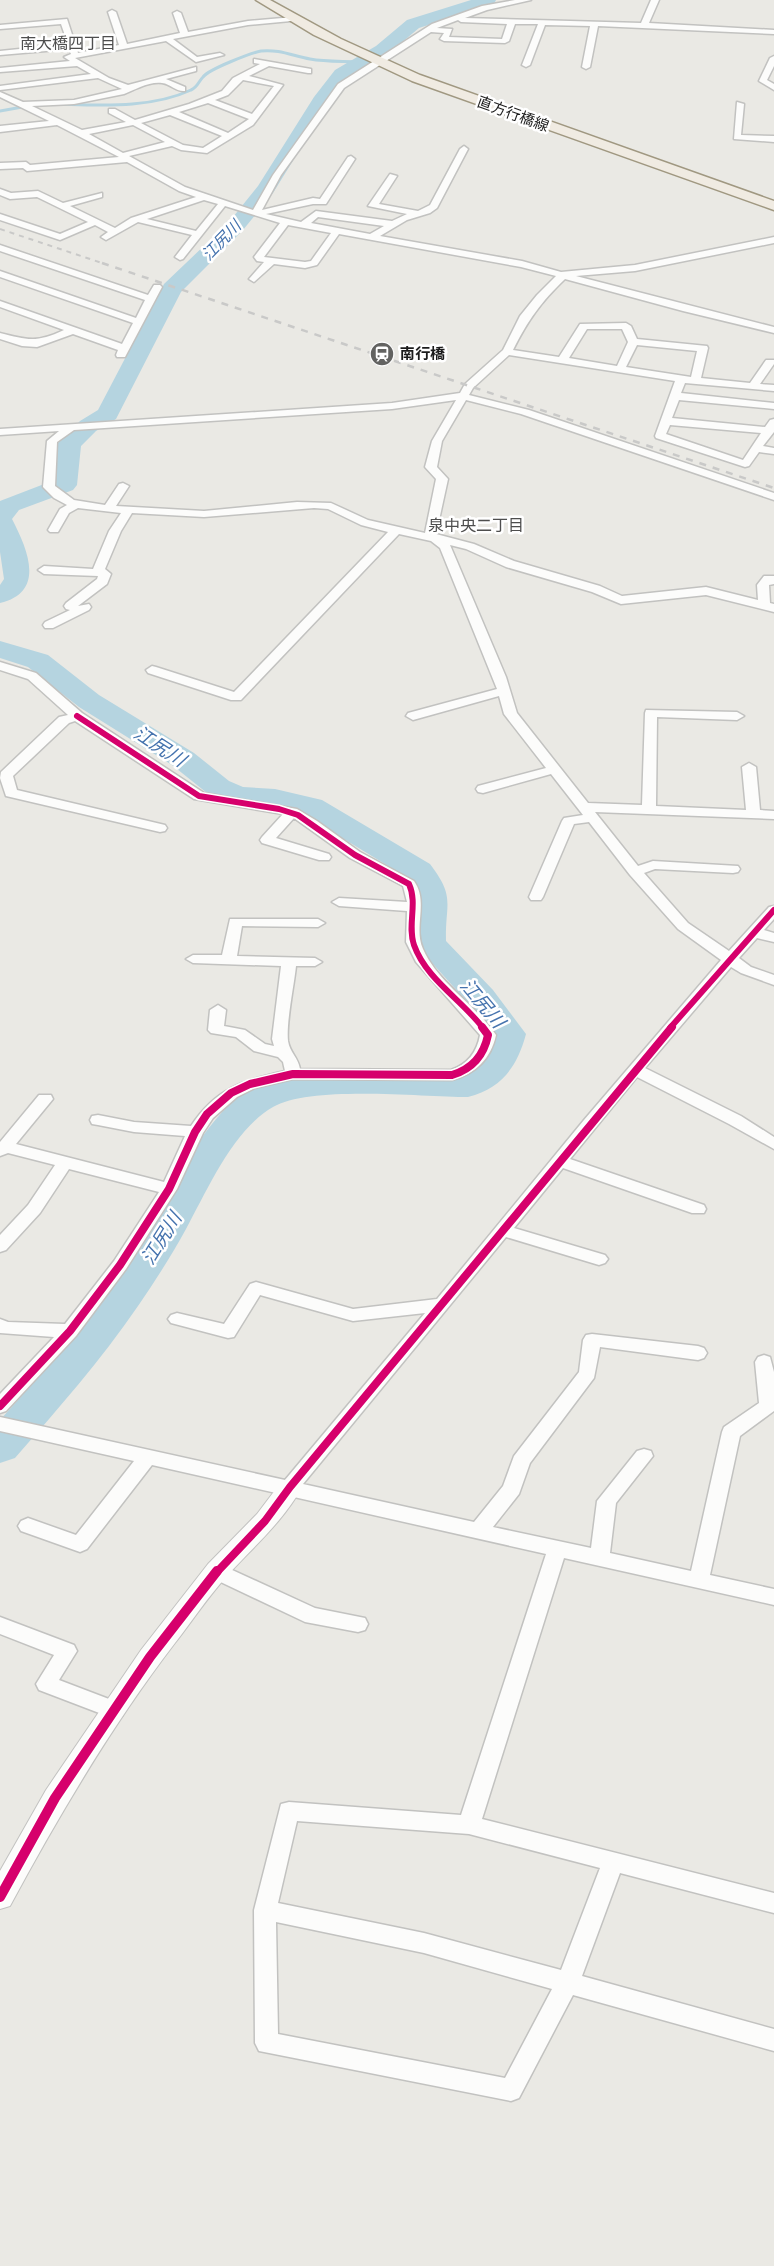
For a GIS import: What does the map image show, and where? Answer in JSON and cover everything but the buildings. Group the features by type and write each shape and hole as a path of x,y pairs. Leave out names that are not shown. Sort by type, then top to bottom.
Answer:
{"main road":[{"name":"直方行橋線","path":"262,0 291,19 362,55 462,96 774,206"}],"street":[{"path":"256,214 277,175 341,86 428,30 486,8 528,0"},
{"path":"644,25 655,0"},
{"path":"112,12 124,47"},
{"path":"177,13 188,35 202,44"},
{"path":"0,70 77,59 124,47 248,23 291,19"},
{"path":"452,20 644,25 774,32"},
{"path":"0,27 64,21 77,59 98,76 127,88"},
{"path":"428,30 449,31 444,38 505,41 512,22"},
{"path":"526,65 542,23"},
{"path":"586,67 594,35 594,24"},
{"path":"58,31 67,30"},
{"path":"168,39 196,60 220,55"},
{"path":"0,53 72,46"},
{"path":"774,58 771,72 763,81 774,88"},
{"path":"250,59 308,72"},
{"path":"28,135 79,131 132,123 171,112 226,93 241,77 268,63"},
{"path":"182,89 159,78 193,69"},
{"path":"0,88 98,76"},
{"path":"112,111 181,147 204,151 250,123 279,85 241,77"},
{"path":"24,105 74,102 124,92 127,88 163,80"},
{"path":"0,94 79,131 168,182 204,197 285,223 522,264 686,309 774,330"},
{"path":"209,100 254,118"},
{"path":"740,104 737,136 774,139"},
{"path":"171,112 228,136"},
{"path":"25,115 41,113"},
{"path":"0,129 60,122"},
{"path":"0,166 26,166 29,180 127,157 172,143"},
{"path":"371,237 392,224 434,206 447,178 464,149"},
{"path":"256,214 313,201 323,202 351,158"},
{"path":"393,176 373,206 419,213"},
{"path":"0,192 10,196 38,194 96,222 110,234 138,219 204,197"},
{"path":"61,206 99,195"},
{"path":"180,257 222,203"},
{"path":"302,226 316,214 392,224"},
{"path":"0,217 60,237 96,222"},
{"path":"138,219 198,234"},
{"path":"285,223 259,256 260,259 305,264 314,263 337,231"},
{"path":"430,535 442,480 431,467 437,441 469,386 507,352 524,318 540,297 564,274 643,266 774,240"},
{"path":"2,250 151,298"},
{"path":"254,279 272,260"},
{"path":"0,274 139,322"},
{"path":"0,304 73,330 123,352 157,287"},
{"path":"562,361 584,326 626,326 633,342 620,370"},
{"path":"0,336 25,346 42,344 73,330"},
{"path":"633,342 703,348 694,380"},
{"path":"507,352 681,379 774,388"},
{"path":"753,386 770,362"},
{"path":"681,379 660,436 745,464 771,427"},
{"path":"0,432 392,406 462,396 526,412 774,497"},
{"path":"675,396 774,406"},
{"path":"665,421 771,427"},
{"path":"72,427 52,441 49,487 56,496 77,504 187,514 327,505 339,509 350,517 365,523 430,535 470,546 510,564 596,589 621,600 706,590 769,606"},
{"path":"756,448 774,451"},
{"path":"109,508 123,486"},
{"path":"54,530 64,511 77,504"},
{"path":"70,606 103,581 103,573 99,570 128,509"},
{"path":"152,670 236,697 397,529"},
{"path":"430,535 445,546 512,714 556,769 587,812 635,872 683,926 746,970 774,980"},
{"path":"44,570 103,573"},
{"path":"769,606 763,585 768,579 774,580"},
{"path":"49,626 85,607 81,597"},
{"path":"0,666 32,676 77,716 199,796 216,802 265,804 292,812 305,818 351,852 409,884 415,893 412,938 416,950 429,969 488,1035 487,1045 472,1066 464,1073 452,1075 293,1074 250,1084 231,1093 207,1114 195,1132 169,1189 120,1265 70,1330 0,1406"},
{"path":"413,716 504,691"},
{"path":"649,809 652,713 736,716"},
{"path":"77,716 64,720 6,775 11,793 160,828"},
{"path":"749,767 753,814"},
{"path":"483,789 556,769"},
{"path":"536,897 569,821 587,812 649,809 774,815"},
{"path":"292,812 267,840 324,857"},
{"path":"635,872 653,865 733,869"},
{"path":"339,902 414,907"},
{"path":"0,1897 6,1873 55,1798 150,1657 217,1571 265,1521 290,1487 559,1161 729,959 774,910"},
{"path":"229,960 235,922 318,924"},
{"path":"754,932 774,938"},
{"path":"193,959 315,962"},
{"path":"283,1053 280,1039 289,962"},
{"path":"218,1010 216,1030 240,1033 260,1048 283,1053 291,1060 293,1074"},
{"path":"635,1070 735,1120 774,1144"},
{"path":"45,1099 2,1149 65,1162 169,1189"},
{"path":"98,1120 134,1127 195,1132"},
{"path":"559,1161 698,1209"},
{"path":"0,1246 34,1209 65,1162"},
{"path":"502,1230 599,1259"},
{"path":"177,1319 228,1332 256,1288 353,1315 440,1305"},
{"path":"0,1324 4,1328 70,1330"},
{"path":"478,1531 512,1489 521,1461 588,1373 592,1340 698,1353"},
{"path":"699,1579 731,1432 768,1406 764,1362"},
{"path":"0,1424 290,1487 774,1597"},
{"path":"28,1526 80,1544 149,1456"},
{"path":"600,1558 607,1501 644,1456"},
{"path":"469,1825 557,1549"},
{"path":"217,1571 312,1616 358,1624"},
{"path":"0,1625 67,1650 46,1684 115,1710"},
{"path":"614,1861 568,1982 511,2090 267,2043 265,1910 289,1810 469,1825 614,1861 774,1903"},
{"path":"265,1910 424,1943 774,2040"}],"waterway":[{"name":"江尻川","path":"0,517 10,505 64,485 69,444 88,426 108,414 172,289 236,226 266,189 323,97 341,74 382,50 413,24 488,0"},
{"path":"56,104 142,103 175,96 193,89 203,77 213,70 261,51 280,52 316,60 359,62"},
{"path":"0,111 28,106"},
{"name":"江尻川","path":"0,521 15,557 17,579 10,590 0,595"},
{"name":"江尻川","path":"0,649 38,661 89,701 183,759 218,787 237,796 275,798 311,806 419,871 427,881 433,898 430,943 481,997 509,1034 503,1053 496,1066 485,1077 468,1086 362,1083 305,1086 261,1098 246,1109 217,1143 158,1245 106,1322 66,1373 0,1447"}],"railway":[{"path":"0,229 102,263"},
{"path":"102,263 774,488"}],"cycle path":[{"path":"0,1406 70,1331 120,1265 169,1189 195,1132 207,1114 231,1093 250,1084 293,1074 452,1075 465,1070 476,1061 484,1049 488,1035 471,1013 441,984 416,950 412,934 414,900 409,884 355,855 298,815 279,809 199,796 77,716"},
{"path":"0,1897 55,1798 150,1657 217,1571 265,1521 290,1487 411,1343 650,1051 774,910"}],"place":[{"name":"南行橋","path":"382,354"}],"district":[{"name":"南大橋四丁目","path":"68,43"},
{"name":"泉中央二丁目","path":"476,525"}]}
